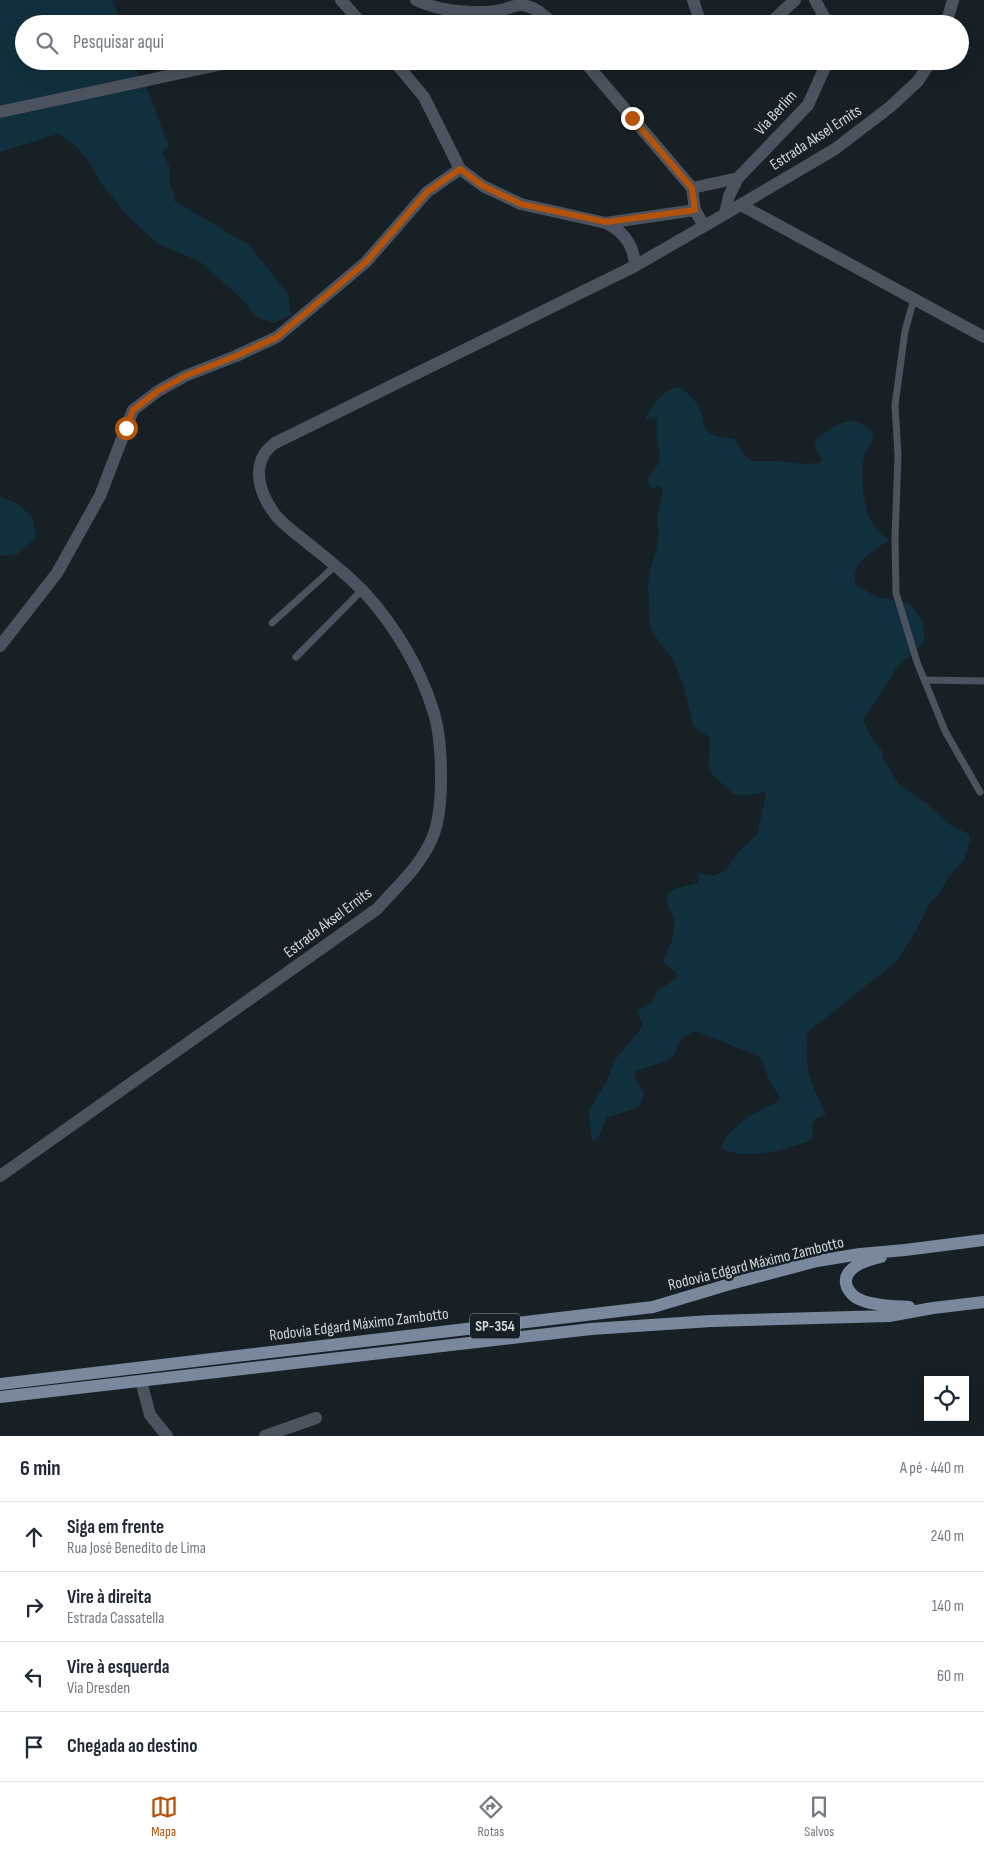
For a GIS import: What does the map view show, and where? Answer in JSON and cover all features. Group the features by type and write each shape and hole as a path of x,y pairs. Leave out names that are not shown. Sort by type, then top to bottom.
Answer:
{"main road":[{"name":"Rodovia Edgard Máximo Zambotto","path":"0,1384 653,1307 817,1261 860,1254 984,1240"},
{"path":"905,1250 856,1266 849,1271 846,1278 847,1288 854,1296 863,1301 887,1306 933,1308"},
{"name":"Rodovia Edgard Máximo Zambotto","path":"0,1397 590,1329 711,1321 888,1316 984,1302"}],"street":[{"path":"341,0 354,15"},
{"path":"416,0 423,4 448,10 472,11 499,10 522,4 542,15"},
{"path":"693,0 698,15"},
{"path":"779,15 795,0"},
{"path":"815,0 823,15"},
{"path":"949,15 953,0"},
{"path":"0,112 195,70"},
{"path":"402,70 424,97 460,169 483,186 521,204 606,222 695,210"},
{"path":"592,70 692,188 695,210 704,226"},
{"name":"Via Berlim","path":"725,214 728,196 738,178 808,105 824,70"},
{"name":"Estrada Aksel Ernits","path":"0,1176 377,909 410,876 432,840 438,817 441,789 440,754 434,711 417,670 394,630 362,590 280,521 272,511 258,477 260,460 266,450 275,443 635,266 741,205 835,149 890,108 918,81 925,70"},
{"path":"0,646 58,573 100,496 133,410 158,391 185,376 277,337 366,262 427,192 460,169"},
{"path":"692,188 738,178"},
{"path":"741,205 984,337"},
{"path":"606,222 622,232 628,240 632,248 635,266"},
{"path":"141,1381 150,1415 167,1436"},
{"path":"264,1436 316,1418"}],"lane":[{"path":"914,298 904,331 895,405 898,456 894,538 896,593 924,680 946,731 980,792"},
{"path":"272,623 335,566"},
{"path":"296,656 362,590"},
{"path":"924,680 984,681"}],"shaded area":[{"path":"0,0 113,0 118,15 15,15 15,70 137,70 150,95 168,146 162,152 170,168 170,188 175,194 173,200 249,245 288,294 291,315 274,323 255,316 242,299 199,261 158,244 127,215 100,182 90,163 77,147 58,134 0,152"},
{"path":"680,387 699,407 706,430 713,435 735,439 745,456 752,461 820,463 822,459 815,448 816,439 837,425 850,421 857,422 873,432 872,440 863,461 864,497 873,524 889,540 870,553 859,564 855,577 856,585 877,597 909,603 922,620 925,640 913,654 897,667 863,721 873,740 883,752 882,758 899,784 927,804 953,827 969,834 970,840 964,860 949,876 940,892 928,906 918,927 896,962 808,1032 807,1055 810,1075 812,1084 826,1114 814,1120 812,1126 813,1138 808,1142 767,1153 736,1153 724,1150 722,1146 731,1131 738,1125 754,1113 778,1102 780,1098 769,1080 763,1062 757,1055 694,1031 680,1040 675,1053 667,1061 635,1071 634,1076 644,1094 641,1104 636,1108 606,1118 599,1136 595,1140 592,1140 589,1119 590,1108 607,1081 614,1061 642,1027 642,1021 637,1013 638,1009 651,1004 657,991 677,978 676,972 663,962 672,940 674,929 667,895 674,889 698,883 699,873 714,876 726,870 739,851 757,835 766,795 764,792 745,796 733,794 712,774 709,765 710,738 693,726 685,690 675,663 650,629 648,581 659,537 657,516 663,492 659,485 653,490 648,484 649,476 659,463 660,455 656,434 657,420 654,418 646,419 646,417 664,394 669,390"},
{"path":"0,497 17,503 33,518 36,538 17,554 0,556"}],"route":[{"path":"126,428 133,410 158,391 185,376 277,337 366,262 427,192 460,169 483,186 521,204 606,222 695,210 692,188 632,118"}]}
